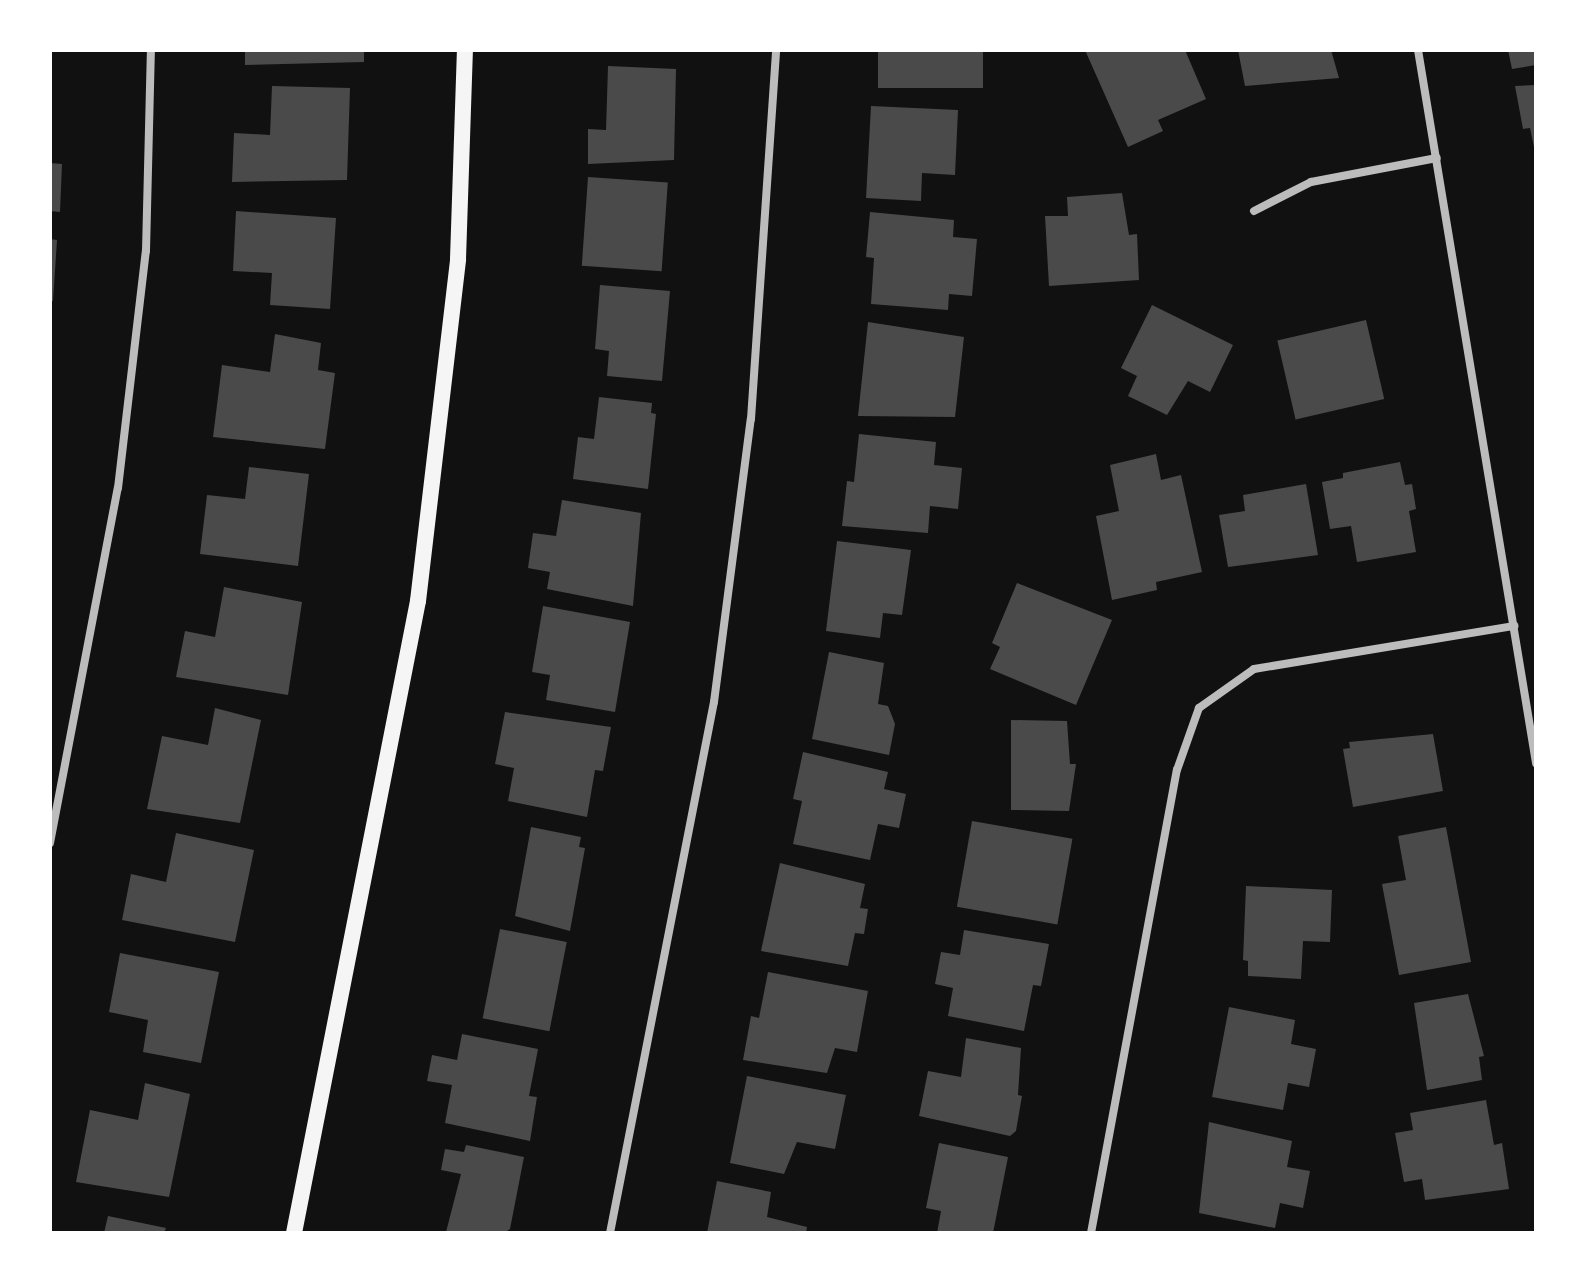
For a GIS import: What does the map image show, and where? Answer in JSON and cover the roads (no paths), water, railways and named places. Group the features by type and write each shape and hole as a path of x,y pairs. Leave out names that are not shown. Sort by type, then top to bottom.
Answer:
{"main road":[{"path":"294,1233 418,601 458,259 465,50"}],"street":[{"path":"50,843 118,488 146,251 151,50"},
{"path":"610,1233 714,702 751,419 776,50"},
{"path":"1418,50 1536,763"},
{"path":"1254,211 1311,182 1437,158"},
{"path":"1091,1233 1177,770 1199,708 1254,669 1514,626"}]}
